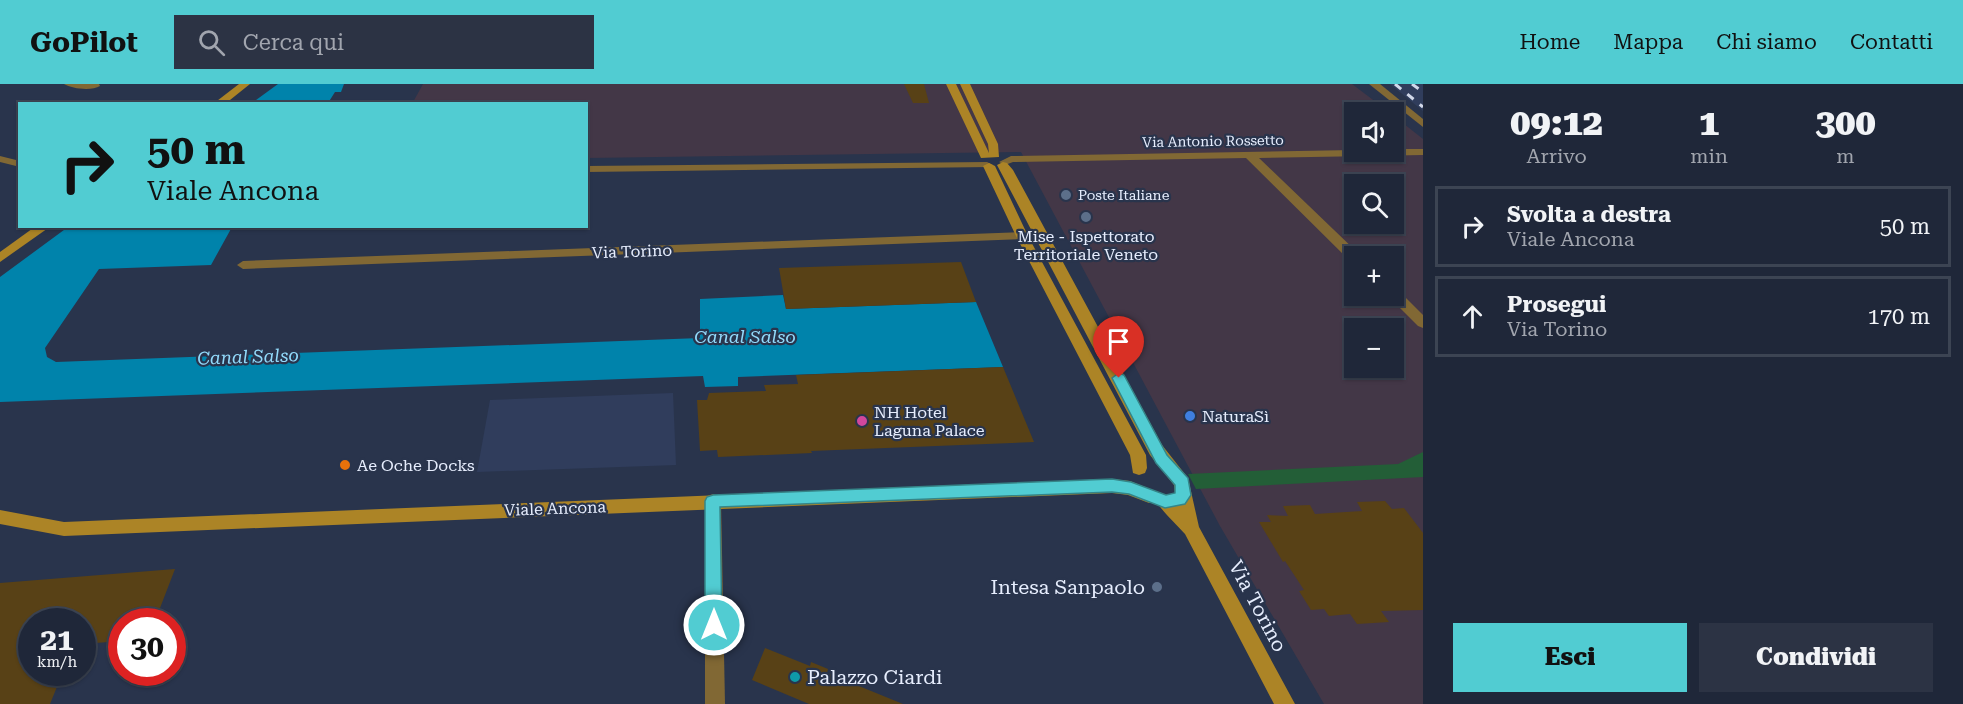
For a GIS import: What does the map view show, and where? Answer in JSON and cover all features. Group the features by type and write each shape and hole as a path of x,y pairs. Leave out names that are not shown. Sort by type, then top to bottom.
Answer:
{"street":[{"path":"69,84 95,86"},
{"path":"221,102 245,84"},
{"name":"Via Torino","path":"951,84 990,162 1022,236 1138,455 1137,484 1175,509 1191,530 1285,704"},
{"name":"Via Torino","path":"965,84 993,144 990,162"},
{"path":"1374,84 1423,124"},
{"name":"Via Antonio Rossetto","path":"990,162 1011,159 1423,152"},
{"path":"1249,155 1344,247"},
{"path":"0,159 18,164"},
{"path":"588,169 990,162"},
{"name":"Via Torino","path":"990,162 1007,170 1156,450 1182,483 1191,530"},
{"path":"0,258 42,228"},
{"name":"Via Torino","path":"243,265 1022,236"},
{"path":"1404,304 1423,323"},
{"path":"1138,470 1144,465 1158,465 1172,471"},
{"name":"Viale Ancona","path":"1112,486 1138,470"},
{"name":"Viale Ancona","path":"0,518 64,529 106,528 1112,486 1131,488 1157,499"},
{"path":"1157,499 1173,502 1183,495"},
{"path":"713,501 715,704"}],"shaded area":[{"path":"423,84 1352,84 1376,102 1344,102 1344,162 1404,162 1404,124 1423,139 1423,704 1324,704 1220,526 1021,152 588,158 588,102 413,102"},
{"path":"1390,84 1423,84 1423,111"},
{"path":"673,393 676,465 477,472 490,400"}],"green space":[{"path":"1423,452 1423,477 1196,489 1188,474 1398,464"}],"water":[{"path":"278,84 344,84 341,92 335,92 329,102 253,102"},
{"name":"Canal Salso","path":"67,228 231,228 211,265 99,269 45,348 47,357 56,362 700,338 700,299 783,295 786,309 976,302 1003,367 738,377 738,386 705,387 703,376 0,402 0,277"}],"building":[{"path":"904,84 924,84 929,103 913,103"},
{"path":"961,262 976,302 786,309 779,268"},
{"name":"NH Hotel Laguna Palace","path":"1003,367 1034,442 718,457 717,450 700,451 697,400 707,400 709,393 766,391 764,385 798,384 796,375"},
{"path":"1385,501 1392,509 1404,508 1423,533 1423,610 1381,611 1389,622 1357,624 1350,614 1329,616 1324,609 1311,610 1299,591 1304,590 1285,561 1283,562 1259,522 1271,522 1267,515 1288,516 1283,506 1310,505 1315,514 1362,511 1357,502"},
{"path":"175,569 160,608 108,608 108,642 96,643 96,608 18,608 18,686 57,686 50,704 0,704 0,583"},
{"name":"Palazzo Ciardi","path":"765,648 810,666 811,662 828,669 827,673 903,704 809,704 752,680"}],"railway":[{"path":"1395,84 1423,107"},
{"path":"1412,84 1423,92"}],"place":[{"name":"Poste Italiane","path":"1066,195"},
{"name":"Mise - Ispettorato Territoriale Veneto","path":"1086,217"},
{"name":"NaturaSì","path":"1190,416"},
{"name":"NH Hotel Laguna Palace","path":"862,421"},
{"name":"Ae Oche Docks","path":"345,465"},
{"name":"Intesa Sanpaolo","path":"1157,587"},
{"name":"Palazzo Ciardi","path":"795,677"}],"route":[{"path":"714,625 713,501 1112,486 1131,488 1165,502 1179,499 1183,495 1182,483 1161,459 1119,378"}]}
